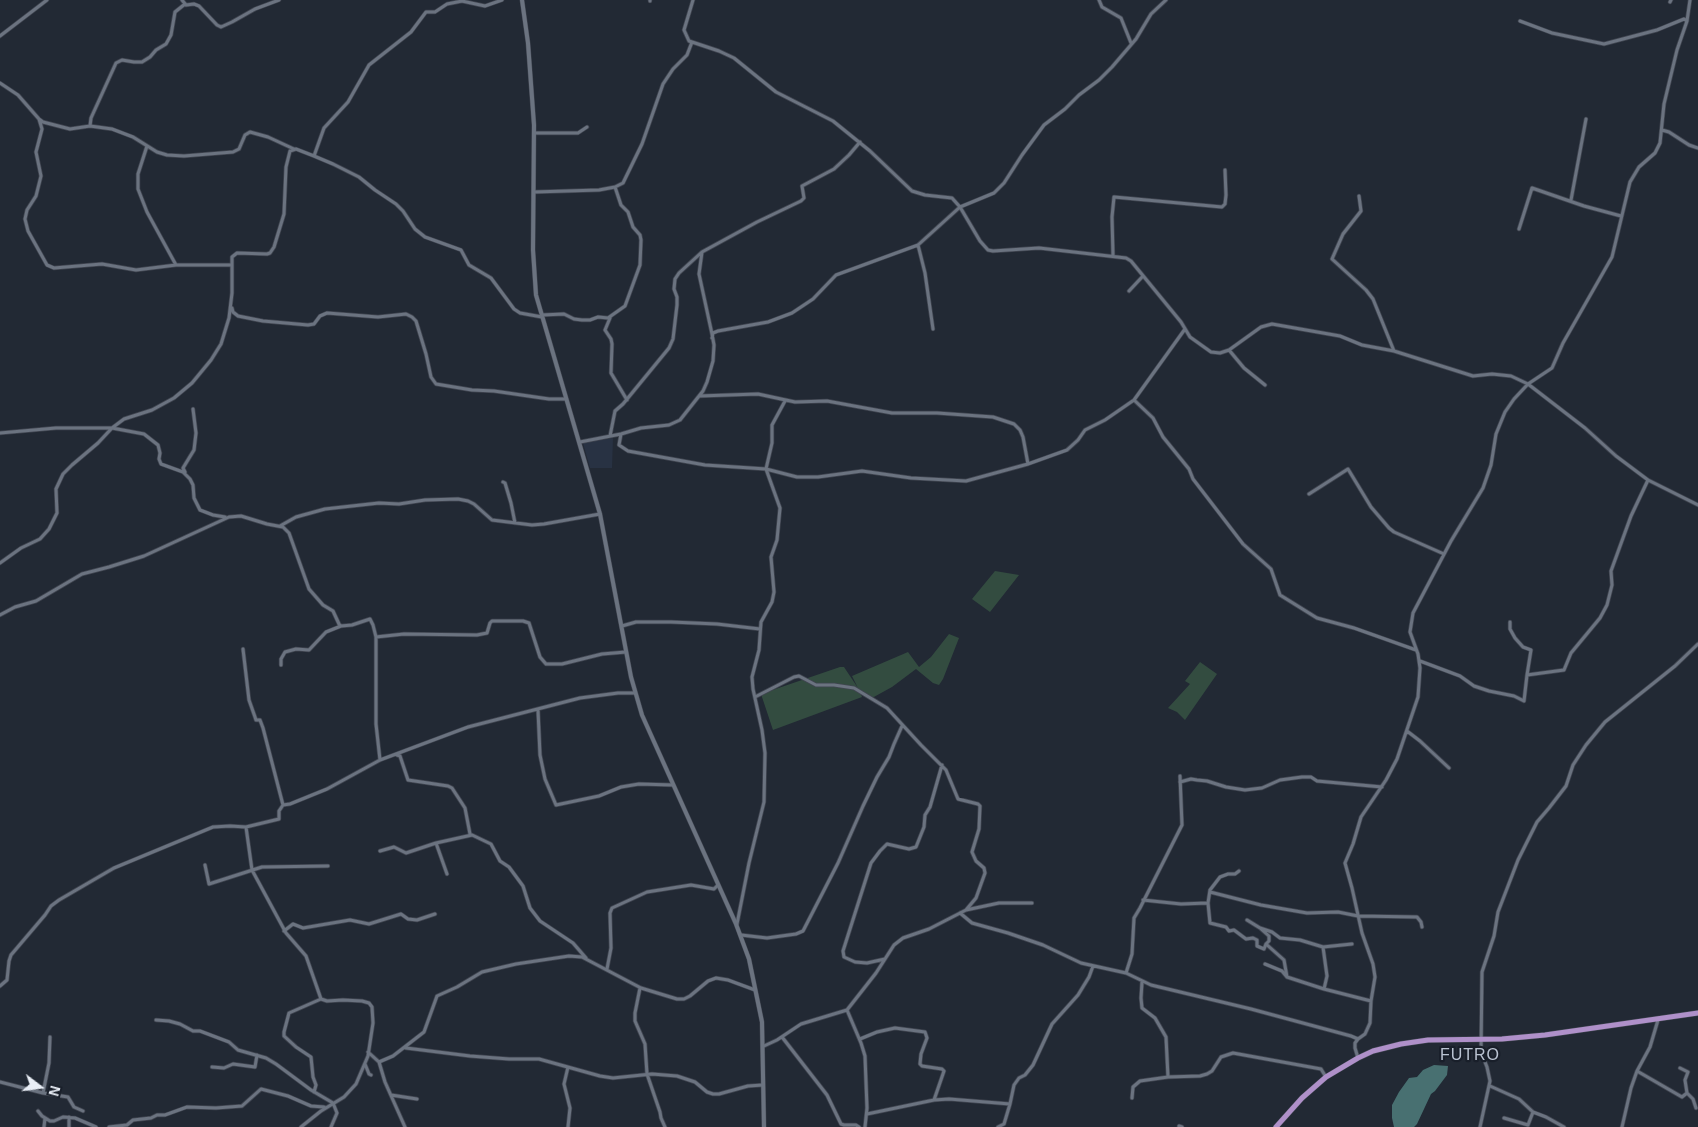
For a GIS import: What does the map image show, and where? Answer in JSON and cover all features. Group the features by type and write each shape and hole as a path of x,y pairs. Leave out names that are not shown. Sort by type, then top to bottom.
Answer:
{"main road":[{"path":"1276,1127 1302,1098 1326,1077 1373,1050 1417,1041 1531,1037 1698,1013"}],"street":[{"path":"0,36 47,0"},
{"path":"182,0 185,4"},
{"path":"90,126 91,118 116,63 122,60 142,62 166,44 171,35 175,12 185,4 199,6 220,27 255,9 279,0"},
{"path":"314,156 324,128 348,102 369,65 411,32 426,12 435,12 447,4 463,1 486,6 502,0"},
{"path":"522,0 529,60 534,133 533,269 536,295 600,514 635,693 649,732 741,935 749,959 762,1022 764,1046 764,1127"},
{"path":"694,0 684,30 687,38 692,42 719,50 734,58 776,92 833,121 860,142 912,191 925,195 952,198 960,207 980,241 990,251 1039,248 1126,258 1131,261 1185,328 1190,337 1206,350 1215,353 1229,350 1261,327 1272,324 1340,336 1362,345 1394,351 1473,376 1506,374 1528,384 1648,480 1698,504"},
{"path":"1099,0 1102,7 1121,18 1131,43"},
{"path":"712,338 713,334 718,331 768,322 786,315 807,304 836,275 918,245 960,207 988,196 998,189 1044,125 1099,80 1136,39 1151,14 1166,0"},
{"path":"1358,1058 1355,1043 1365,1034 1369,1027 1375,970 1362,933 1345,863 1361,817 1382,787 1397,759 1418,697 1420,661 1410,632 1412,613 1483,488 1491,465 1496,434 1505,412 1528,384 1549,371 1555,364 1563,342 1612,257 1632,176 1656,151 1662,130 1664,104 1679,42 1687,21 1690,0"},
{"path":"1520,21 1552,33 1604,44 1657,30 1684,19 1687,21"},
{"path":"534,192 599,190 615,187 623,183 642,144 663,84 673,69 687,55 692,42"},
{"path":"0,83 18,94 38,119 42,128 36,152 41,176 36,196 27,210 25,219 28,231 46,266 54,268 102,264 136,270 176,265 232,265"},
{"path":"38,119 56,126 70,128 90,126 120,132 162,153 180,156 233,152 239,149 245,134 250,132 268,137 359,177 374,190 396,204 414,228 422,235 437,243 462,250 469,265 491,278 514,309 522,313 541,316 564,314 582,320 590,320 598,316 611,317"},
{"path":"1570,200 1586,119"},
{"path":"534,133 578,133 587,127"},
{"path":"1662,130 1698,148"},
{"path":"610,436 615,412 669,348 677,305 674,288 675,279 679,274 702,252 801,201 804,198 802,186 834,169 860,142"},
{"path":"147,146 138,174 138,189 147,212 176,265"},
{"path":"0,563 14,552 43,537 53,523 56,513 55,495 62,474 124,418 159,407 174,398 192,383 207,366 221,344 229,318 232,257 237,253 267,254 273,251 284,214 286,162 290,151 294,149"},
{"path":"1113,255 1112,217 1114,198 1126,197 1222,207 1225,204 1226,194 1225,170"},
{"path":"615,187 621,205 628,212 633,227 641,237 641,256 638,272 626,304 622,310 611,317 605,330 612,344 612,374 627,400"},
{"path":"1519,229 1532,188 1584,206 1621,216"},
{"path":"1359,196 1361,211 1340,240 1332,259 1366,290 1373,299 1394,351"},
{"path":"918,245 925,273 933,329"},
{"path":"580,442 641,428 676,423 706,386 711,370 714,345 699,274 702,252"},
{"path":"1129,291 1143,276"},
{"path":"231,302 233,312 238,316 264,321 308,325 314,324 320,316 327,313 378,317 406,314 412,316 416,321 432,380 438,385 549,399 565,399"},
{"path":"621,434 619,445 628,451 705,465 766,469 797,477 818,477 862,471 911,478 966,481 1028,464 1067,450 1078,440 1084,430 1105,420 1134,400 1185,328"},
{"path":"1229,350 1244,368 1265,385"},
{"path":"699,396 758,394 769,395 785,401 827,401 892,413 993,417 1014,424 1020,430 1028,464"},
{"path":"1134,400 1153,418 1163,437 1243,544 1271,569 1280,595 1317,618 1363,631 1416,650"},
{"path":"736,924 748,863 764,802 765,753 752,677 759,650 762,619 774,595 771,557 780,514 778,498 766,469 772,443 772,425 785,401"},
{"path":"193,409 196,433 194,450 183,468 192,485 194,498 200,510 213,516 241,516 285,528 290,533 309,589 321,603 333,611 339,624 343,626"},
{"path":"0,434 56,428 112,428 144,434 149,436 158,445 160,449 159,463 186,474"},
{"path":"1309,494 1348,469 1371,507 1389,528 1444,554"},
{"path":"1527,674 1564,670 1571,652 1603,614 1610,599 1612,588 1611,571 1631,516 1648,480"},
{"path":"503,482 505,483 511,503 514,522"},
{"path":"280,526 296,517 334,508 379,503 397,504 420,500 458,499 474,504 492,520 541,525 600,514"},
{"path":"209,526 217,519 213,516"},
{"path":"0,615 15,607 36,601 82,574 139,558 229,517"},
{"path":"281,665 283,654 286,652 309,650 326,632 370,619 376,637 375,704 380,760"},
{"path":"376,637 404,634 477,636 487,633 492,621 522,621 529,623 540,657 546,664 562,664 602,654 627,652"},
{"path":"622,626 636,622 671,622 717,624 760,629"},
{"path":"1420,661 1460,676 1474,686 1514,696 1524,701 1531,650 1523,647 1516,638 1510,629 1510,622"},
{"path":"1480,1127 1490,1086 1488,1066 1481,1052 1482,972 1494,936 1501,903 1518,860 1537,822 1562,792 1578,756 1597,730 1675,666 1698,644"},
{"path":"0,986 6,980 8,961 15,949 54,902 114,868 212,827 230,826 246,828 279,819 279,811 282,805 263,728 260,720 255,718 249,700 243,649"},
{"path":"755,697 794,677 800,676 809,683 816,685 842,686 858,690 888,708 902,726 942,765 949,775 957,797 962,801 978,804 980,808 979,829 972,852 976,861 984,868 985,873 975,901 966,910"},
{"path":"282,805 290,804 327,789 380,760 468,727 580,698 618,693 635,693"},
{"path":"538,710 540,755 545,779 556,805 600,796 621,787 639,784 673,785"},
{"path":"741,935 766,938 796,934 803,931 838,863 877,777 890,757 902,726"},
{"path":"1407,731 1449,768"},
{"path":"397,754 400,756 408,780 451,787 465,808 468,832 491,844 500,861 520,881 530,908 538,919 552,931 573,943 586,958"},
{"path":"885,959 858,963 847,959 842,953 870,864 887,844 912,849 917,846 942,765"},
{"path":"1126,973 1132,954 1133,920 1181,828 1180,776"},
{"path":"1180,782 1191,779 1245,790 1262,788 1280,780 1302,777 1311,778 1316,782 1382,787"},
{"path":"246,828 252,870 284,931 306,956 321,999"},
{"path":"380,851 394,848 406,853 436,843 474,835"},
{"path":"436,843 447,874"},
{"path":"205,865 209,884 252,870 272,866 328,866"},
{"path":"1239,870 1235,874 1220,877 1210,892 1208,903 1210,923 1226,927 1231,932 1234,930 1246,939 1253,938 1257,940 1257,946 1264,949 1269,941 1269,936 1247,920"},
{"path":"607,969 611,948 610,913 612,908 647,892 691,885 714,889 718,885"},
{"path":"1210,892 1261,905 1307,913 1338,912 1358,916 1417,917 1422,927"},
{"path":"1143,900 1181,904 1208,903"},
{"path":"764,1046 801,1024 848,1010 894,945 903,938 929,929 966,910 999,903 1032,903"},
{"path":"960,913 972,923 1008,932 1050,949 1071,960 1126,973 1142,982 1174,992 1251,1009 1358,1039"},
{"path":"284,931 293,924 303,928 350,920 369,924 401,914 408,919 416,920 436,914"},
{"path":"1260,928 1272,932 1280,938 1300,940 1323,947 1352,944"},
{"path":"1266,944 1284,960 1288,977"},
{"path":"1323,947 1326,976 1324,989"},
{"path":"379,1062 391,1058 406,1048 425,1030 436,996 457,987 477,974 497,967 569,956 586,958 640,988 671,998 681,999 690,996 710,980 716,978 728,980 756,990"},
{"path":"1265,964 1282,971 1288,977 1324,989 1371,1001"},
{"path":"998,1127 1004,1124 1015,1082 1028,1072 1033,1065 1052,1024 1078,996 1089,977 1092,966"},
{"path":"1142,982 1142,1008 1155,1018 1166,1037 1168,1077"},
{"path":"640,988 634,1018 636,1027 645,1044 647,1074 665,1127"},
{"path":"108,1127 127,1125 133,1120 164,1115 187,1107 216,1108 242,1106 261,1089 288,1096 311,1106 321,1108 333,1104 351,1091 365,1064 373,1023 370,1004 358,1001 327,1001 321,999 289,1013 284,1036 311,1057 316,1086 314,1092"},
{"path":"848,1010 860,1038 865,1060 867,1114 865,1127"},
{"path":"156,1020 180,1024 193,1031 229,1042 238,1050 257,1055 276,1064 333,1104 337,1113 331,1127"},
{"path":"1622,1127 1631,1088 1637,1071 1650,1047 1658,1020"},
{"path":"860,1038 895,1028 925,1032 927,1038 921,1054 920,1064 922,1066 943,1069 944,1071 934,1100"},
{"path":"43,1093 49,1062 50,1037"},
{"path":"782,1037 827,1095 841,1124 859,1127"},
{"path":"406,1048 470,1056 539,1059 614,1078 647,1074 686,1078 713,1094 725,1093 748,1086 764,1085"},
{"path":"368,1052 379,1062 383,1077 405,1127"},
{"path":"1132,1098 1133,1087 1140,1081 1207,1074 1212,1071 1221,1057 1230,1053 1321,1069 1326,1077"},
{"path":"212,1068 224,1068 230,1064 255,1066 257,1055"},
{"path":"365,1064 371,1075"},
{"path":"568,1066 564,1084 570,1108 568,1127"},
{"path":"1680,1068 1688,1072 1685,1080 1687,1093 1693,1100 1696,1108"},
{"path":"1637,1071 1682,1097 1687,1093"},
{"path":"0,1082 68,1097 74,1107 83,1111"},
{"path":"1490,1086 1519,1099 1533,1112 1564,1127"},
{"path":"391,1094 417,1100"},
{"path":"867,1114 934,1100 949,1099 1010,1104"},
{"path":"301,1127 328,1106"},
{"path":"38,1111 44,1118 54,1121 63,1117 69,1117 96,1127"},
{"path":"1504,1118 1528,1126 1533,1112"},
{"path":"69,1117 69,1127"},
{"path":"44,1118 44,1127"}],"shaded area":[{"path":"613,438 612,468 590,468 583,443"},
{"path":"995,571 1019,575 990,612 972,599"},
{"path":"949,634 959,638 939,685 933,683 916,669 892,687 872,698 859,689 862,697 773,730 761,694 840,667 844,667 858,688 852,676 908,652 919,667 931,657"},
{"path":"1200,662 1217,674 1185,720 1177,712 1168,708 1190,684 1185,681"},
{"path":"1434,1065 1448,1066 1447,1075 1431,1094 1417,1124 1414,1127 1394,1127 1392,1105 1399,1092 1409,1078 1417,1077 1423,1070"}],"district":[{"name":"FUTRO","path":"1470,1056"}]}
